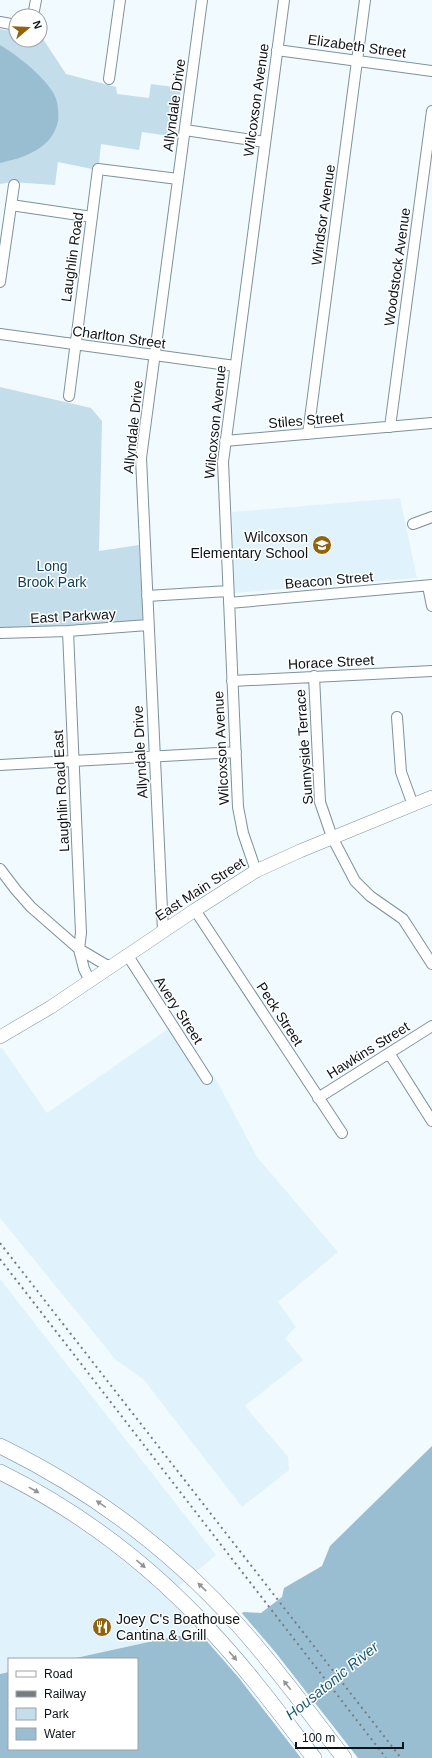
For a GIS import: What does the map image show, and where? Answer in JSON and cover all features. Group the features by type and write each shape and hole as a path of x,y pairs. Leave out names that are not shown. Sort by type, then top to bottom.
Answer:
{"highway":[{"path":"0,1446 42,1468 93,1499 129,1524 178,1564 249,1636 344,1758"},
{"path":"0,1472 76,1515 123,1549 160,1580 203,1622 234,1656 314,1758"}],"main road":[{"name":"East Main Street","path":"0,1037 30,1021 163,931 256,871 332,837 432,797"}],"street":[{"path":"109,79 120,0"},
{"name":"Allyndale Drive","path":"163,931 141,458 202,0"},
{"name":"Wilcoxson Avenue","path":"256,871 239,815 223,480 225,441 284,0"},
{"name":"Windsor Avenue","path":"308,434 365,0"},
{"name":"Elizabeth Street","path":"277,50 432,71"},
{"name":"Woodstock Avenue","path":"390,427 432,111"},
{"path":"185,130 265,142"},
{"name":"Laughlin Road","path":"69,396 74,345 98,169 178,178"},
{"path":"0,282 2,253 14,185"},
{"path":"11,205 92,217"},
{"name":"Charlton Street","path":"0,334 235,366"},
{"name":"Stiles Street","path":"225,441 432,423"},
{"path":"413,524 432,517"},
{"path":"430,586 432,606"},
{"name":"Beacon Street","path":"229,603 430,586"},
{"path":"147,596 228,591"},
{"name":"East Parkway","path":"0,633 68,631 148,625"},
{"name":"Laughlin Road East","path":"68,631 82,933 79,950"},
{"name":"Horace Street","path":"232,681 432,671"},
{"name":"Sunnyside Terrace","path":"314,676 320,802 332,837 355,881 370,896 403,919 432,964"},
{"path":"397,717 401,772 413,805"},
{"path":"0,765 236,752"},
{"path":"0,868 31,907 79,950 106,965 114,965"},
{"name":"Peck Street","path":"195,910 342,1133"},
{"path":"79,950 84,969 90,981"},
{"name":"Avery Street","path":"128,956 207,1080"},
{"name":"Hawkins Street","path":"318,1098 432,1026"},
{"path":"389,1053 432,1121"}],"shaded area":[{"name":"Wilcoxson Elementary School","path":"400,498 417,578 234,593 232,512"},
{"path":"171,1027 205,1081 214,1076 257,1157 338,1252 278,1302 296,1327 285,1338 303,1360 245,1406 288,1457 289,1470 242,1507 144,1380 116,1360 0,1218 0,1049 2,1048 47,1113"},
{"path":"0,1279 216,1555 166,1597 196,1624 176,1636 76,1658 8,1658 8,1672 0,1674"}],"green space":[{"path":"0,29 8,30 8,48 48,48 48,47 66,74 116,87 117,94 149,98 151,84 181,88 176,137 142,132 139,150 101,144 99,163 93,166 92,169 58,162 55,185 11,182 0,184"},
{"name":"Long Brook Park","path":"0,387 91,408 102,421 99,551 139,545 143,618 140,622 0,628"}],"water":[{"path":"0,45 22,60 50,87 57,104 58,121 55,130 44,145 28,155 0,163"},
{"name":"Housatonic River","path":"432,1446 432,1758 0,1758 0,1674 8,1672 8,1750 138,1750 138,1658 76,1658 176,1636 197,1635 244,1612 261,1613 282,1597 284,1588 322,1566 330,1546"}],"pier":[{"path":"240,1611 276,1653 358,1758 301,1758 239,1678 199,1632"}],"railway":[{"path":"0,1243 401,1758"},
{"path":"0,1259 386,1758"}],"place":[{"name":"Wilcoxson Elementary School","path":"322,545"},
{"name":"Joey C's Boathouse Cantina & Grill","path":"102,1627"}]}
